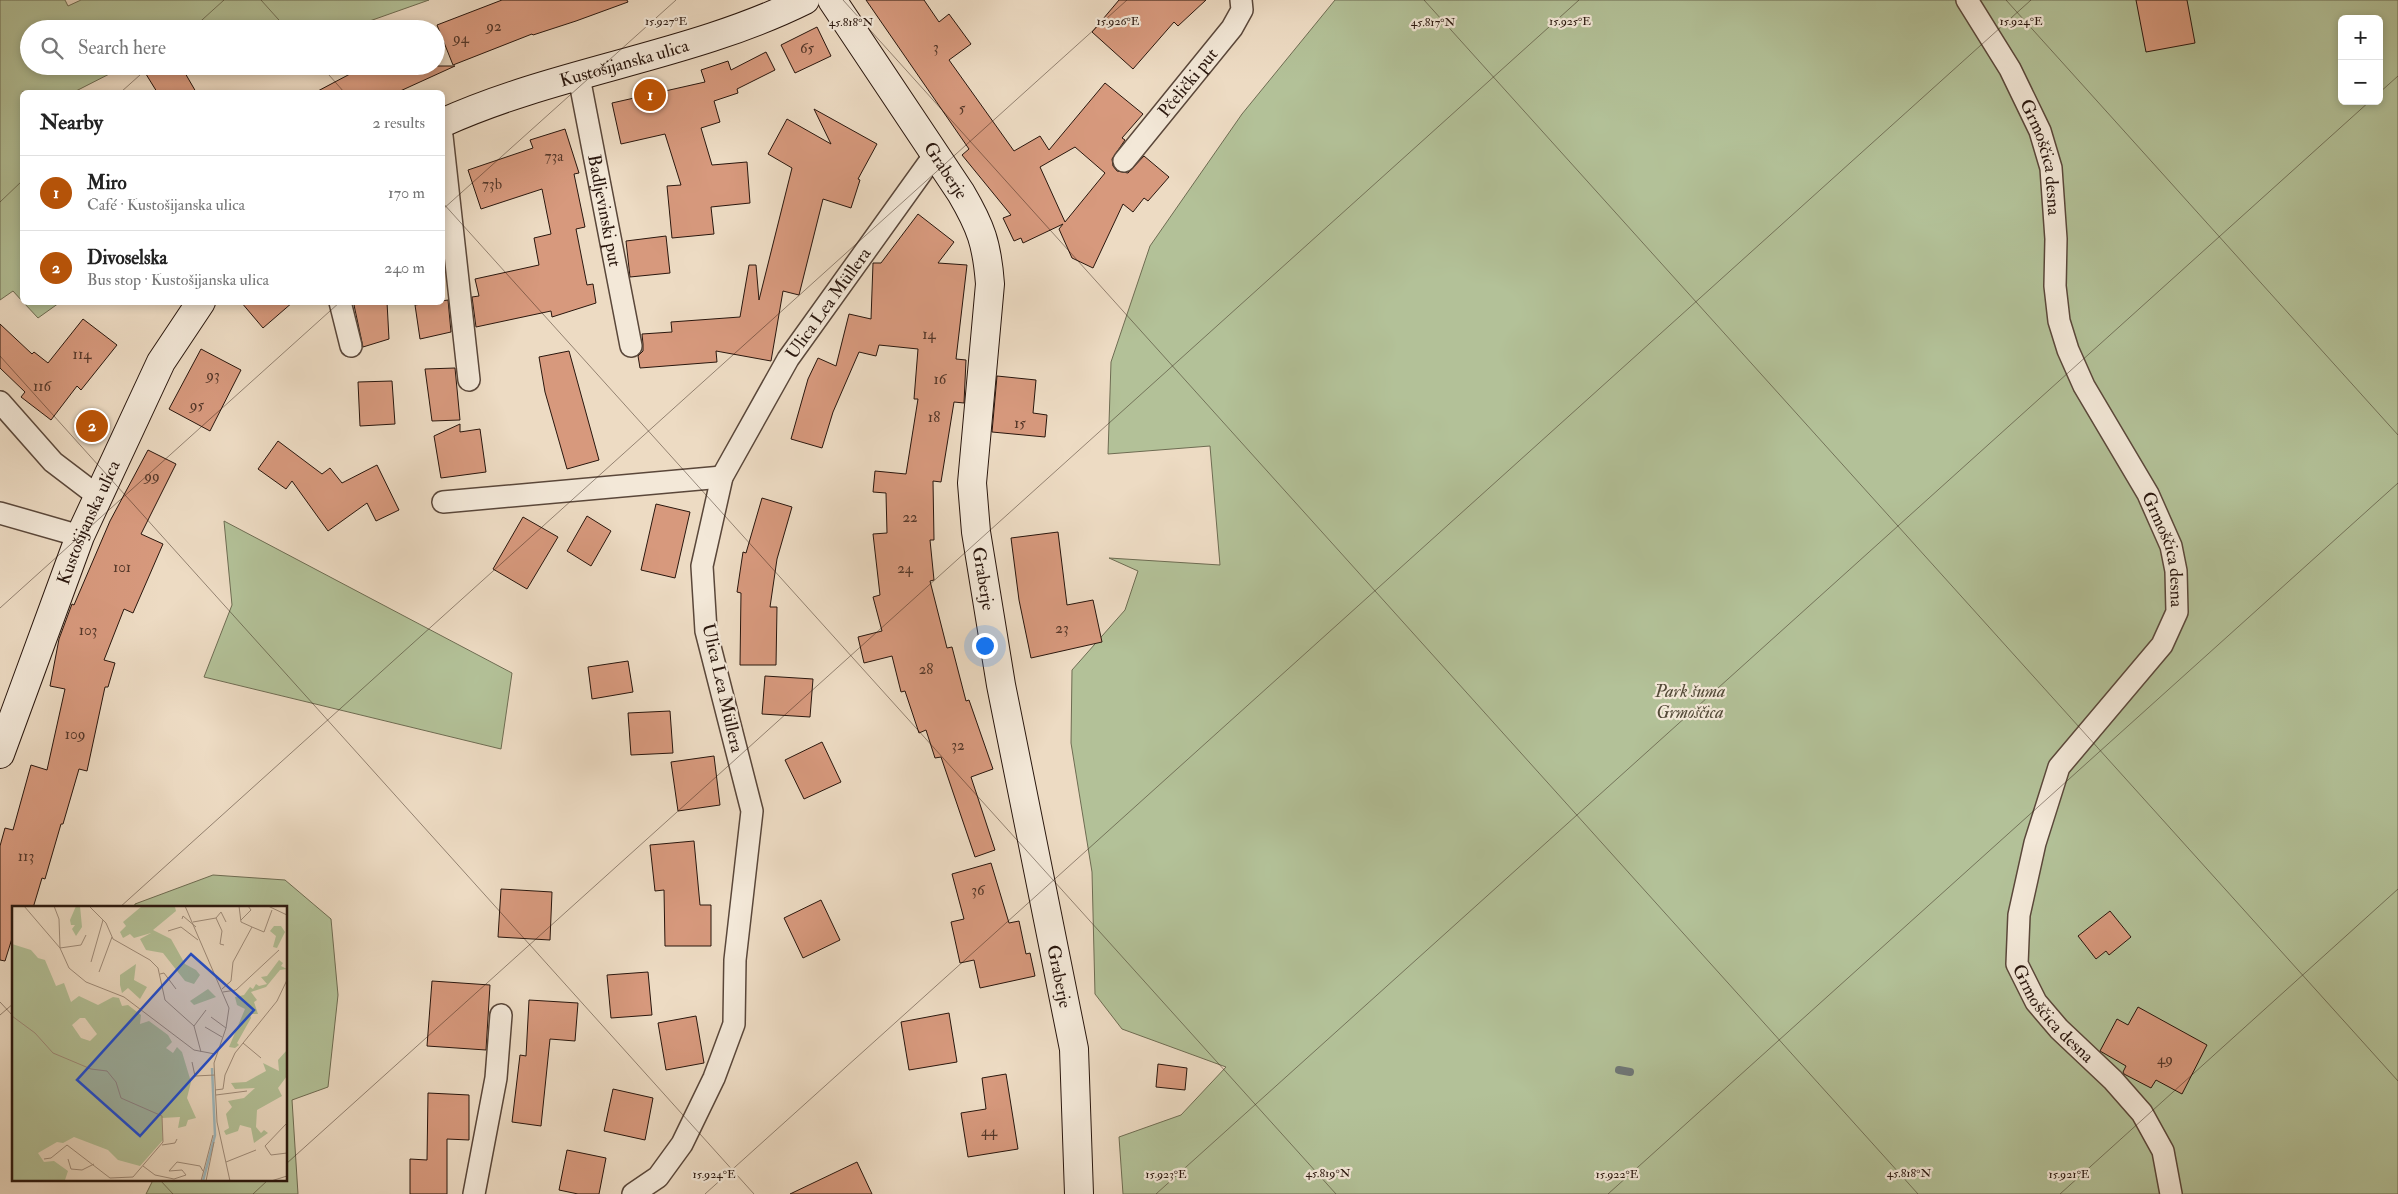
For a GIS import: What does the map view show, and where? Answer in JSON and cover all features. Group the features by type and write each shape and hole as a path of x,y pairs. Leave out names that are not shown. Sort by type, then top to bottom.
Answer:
{"street":[{"name":"Kustošijanska ulica","path":"445,122 482,105 680,48 755,23 805,0"},
{"name":"Graberje","path":"832,0 935,154 979,224 987,252 990,284 972,483 976,532 1001,684 1074,1049 1079,1194"},
{"name":"Pčelički put","path":"1124,161 1232,28 1242,10 1241,0"},
{"name":"Grmoščica desna","path":"1967,0 2010,69 2040,131 2051,168 2056,238 2055,286 2059,321 2068,350 2084,386 2148,494 2171,546 2176,571 2177,612 2162,645 2059,767 2035,843 2019,915 2018,964 2036,1002 2059,1029 2113,1080 2142,1113 2163,1151 2171,1194"},
{"name":"Badljevinski put","path":"578,77 631,346"},
{"name":"Ulica Lea Müllera","path":"633,1194 658,1177 682,1144 714,1078 734,1024 735,960 752,811 706,631 702,566 722,477 788,359 935,154"},
{"path":"445,163 469,380"},
{"name":"Kustošijanska ulica","path":"0,754 80,536 161,362 199,305"},
{"path":"341,305 352,346"},
{"path":"0,402 53,462 98,497"},
{"path":"443,502 722,477"},
{"path":"0,513 80,536"},
{"path":"474,1194 496,1078 501,1014"}],"green space":[{"path":"0,0 65,0 68,6 81,0 429,0 372,20 20,20 20,75 107,75 78,90 20,90 20,299 13,291 0,300"},
{"name":"Park šuma Grmoščica","path":"1335,0 2398,0 2398,1194 1123,1194 1119,1137 1181,1115 1226,1067 1122,1029 1095,994 1092,872 1071,743 1072,670 1125,610 1138,571 1109,558 1220,565 1210,446 1108,454 1111,362 1150,246 1242,114"},
{"path":"26,305 56,305 38,318"},
{"path":"224,521 512,673 501,749 204,677 232,605"},
{"path":"213,875 285,880 331,919 338,995 328,1087 292,1100 298,1194 146,1194 152,1182 288,1182 288,906 134,906 135,904"}],"building":[{"path":"502,0 627,0 628,2 576,21 532,34 453,65 445,45 445,22"},
{"path":"866,0 924,0 939,22 949,14 971,44 949,60 1014,151 1040,136 1049,150 1105,83 1143,114 1122,138 1125,140 1112,159 1113,166 1117,171 1128,173 1144,156 1169,177 1148,201 1144,198 1133,212 1123,204 1093,268 1072,258 1059,229 1063,224 1023,243 1021,238 1014,241 1003,218 1011,215 962,155 969,149","holes":["1075,147 1105,173 1065,222 1040,167"]},
{"path":"1119,0 1206,0 1178,26 1174,22 1133,69 1092,32"},
{"path":"2136,0 2187,0 2195,43 2146,52"},
{"path":"817,27 831,56 795,73 781,45"},
{"path":"766,52 775,70 737,89 738,93 714,101 720,122 701,128 712,165 747,162 750,203 711,207 714,234 672,238 667,186 681,185 665,134 621,144 612,103 705,82 701,70 728,61 731,70"},
{"path":"445,66 455,66 445,71"},
{"path":"147,75 186,75 195,90 156,90"},
{"path":"348,75 435,75 402,90 320,90"},
{"path":"814,109 877,144 858,179 860,180 851,208 823,199 799,295 783,291 771,361 716,351 717,362 640,368 638,356 643,351 642,334 672,332 671,322 740,317 749,265 756,265 759,300 792,168 768,154 787,119 831,144"},
{"path":"565,129 579,173 574,174 585,227 576,229 587,285 593,284 596,303 552,317 551,311 476,327 472,297 479,296 475,279 539,265 534,238 551,234 542,189 481,209 468,170 533,148 530,140"},
{"path":"918,214 954,242 938,263 967,265 956,359 966,360 964,403 954,402 941,482 933,481 934,540 930,540 934,580 930,581 947,648 952,647 966,701 969,700 993,769 971,777 995,850 975,857 941,757 935,758 926,730 919,733 905,691 901,692 892,656 864,663 858,637 882,631 873,597 880,595 873,534 887,533 886,493 873,492 875,471 906,474 918,399 914,399 918,349 879,345 876,356 859,352 833,412 822,448 791,439 808,379 818,358 836,366 849,314 871,319 873,263 881,263"},
{"path":"666,236 670,273 630,277 626,241"},
{"path":"445,300 448,300 451,332 420,339 415,305 445,305"},
{"path":"244,305 290,305 263,328"},
{"path":"354,305 387,305 389,339 363,347"},
{"path":"83,319 117,345 81,390 77,386 51,420 21,397 25,392 0,368 0,324 32,354 34,352 48,363"},
{"path":"201,349 241,370 210,431 169,409"},
{"path":"569,351 599,460 567,469 545,392 539,357"},
{"path":"455,368 460,420 432,421 425,369"},
{"path":"997,376 1036,380 1033,413 1047,415 1045,437 992,432"},
{"path":"392,381 395,424 360,426 358,382"},
{"path":"460,424 460,432 480,429 486,472 441,478 434,436"},
{"path":"278,441 322,474 330,468 342,483 377,465 399,510 376,521 367,503 328,531 292,481 286,489 258,469"},
{"path":"148,450 176,464 141,534 163,544 133,613 124,609 104,660 115,663 108,687 105,687 87,771 79,769 45,879 42,878 34,906 12,906 12,938 5,961 0,960 0,846 5,828 13,830 31,765 47,770 65,689 50,686 59,639 72,604 74,605 110,521"},
{"path":"762,498 792,507 777,559 770,607 777,607 776,665 740,665 741,593 737,592 743,552 746,553"},
{"path":"656,504 690,512 675,578 641,570"},
{"path":"587,516 611,531 591,566 567,551"},
{"path":"523,517 558,537 527,589 493,569"},
{"path":"1058,532 1067,605 1093,600 1102,642 1031,658 1019,600 1011,538"},
{"path":"628,661 633,692 592,699 588,667"},
{"path":"765,676 813,679 810,717 762,714"},
{"path":"670,711 673,753 631,755 628,713"},
{"path":"822,742 841,782 804,799 785,760"},
{"path":"714,756 720,805 678,811 671,762"},
{"path":"694,841 700,905 711,905 711,946 665,946 664,890 655,891 650,845"},
{"path":"991,863 1009,923 1019,921 1026,954 1030,953 1035,976 980,988 974,960 960,963 951,922 964,919 952,874"},
{"path":"501,889 552,892 550,940 498,937"},
{"path":"821,900 840,940 803,958 784,918"},
{"path":"2110,911 2131,937 2109,955 2106,951 2096,959 2078,936"},
{"path":"648,972 652,1015 611,1018 607,975"},
{"path":"432,981 490,985 486,1050 427,1046"},
{"path":"529,1000 578,1003 575,1041 550,1039 541,1126 512,1122 520,1055 526,1056"},
{"path":"2138,1007 2207,1045 2182,1094 2156,1080 2151,1088 2124,1074 2126,1066 2100,1051 2117,1019 2128,1025"},
{"path":"949,1013 957,1062 909,1070 901,1022"},
{"path":"696,1016 704,1063 666,1070 658,1023"},
{"path":"1158,1064 1187,1068 1185,1090 1156,1087"},
{"path":"1006,1074 1018,1149 968,1157 961,1113 986,1109 982,1078"},
{"path":"613,1089 653,1098 645,1140 604,1131"},
{"path":"428,1093 469,1095 469,1140 447,1139 447,1194 410,1194 410,1159 427,1160"},
{"path":"567,1150 606,1158 599,1194 578,1194 559,1190"},
{"path":"857,1162 872,1194 790,1194"}],"waterway":[{"path":"1619,1070 1630,1072"}],"place":[{"name":"Miro","path":"650,95"},
{"name":"Divoselska","path":"92,426"}]}
